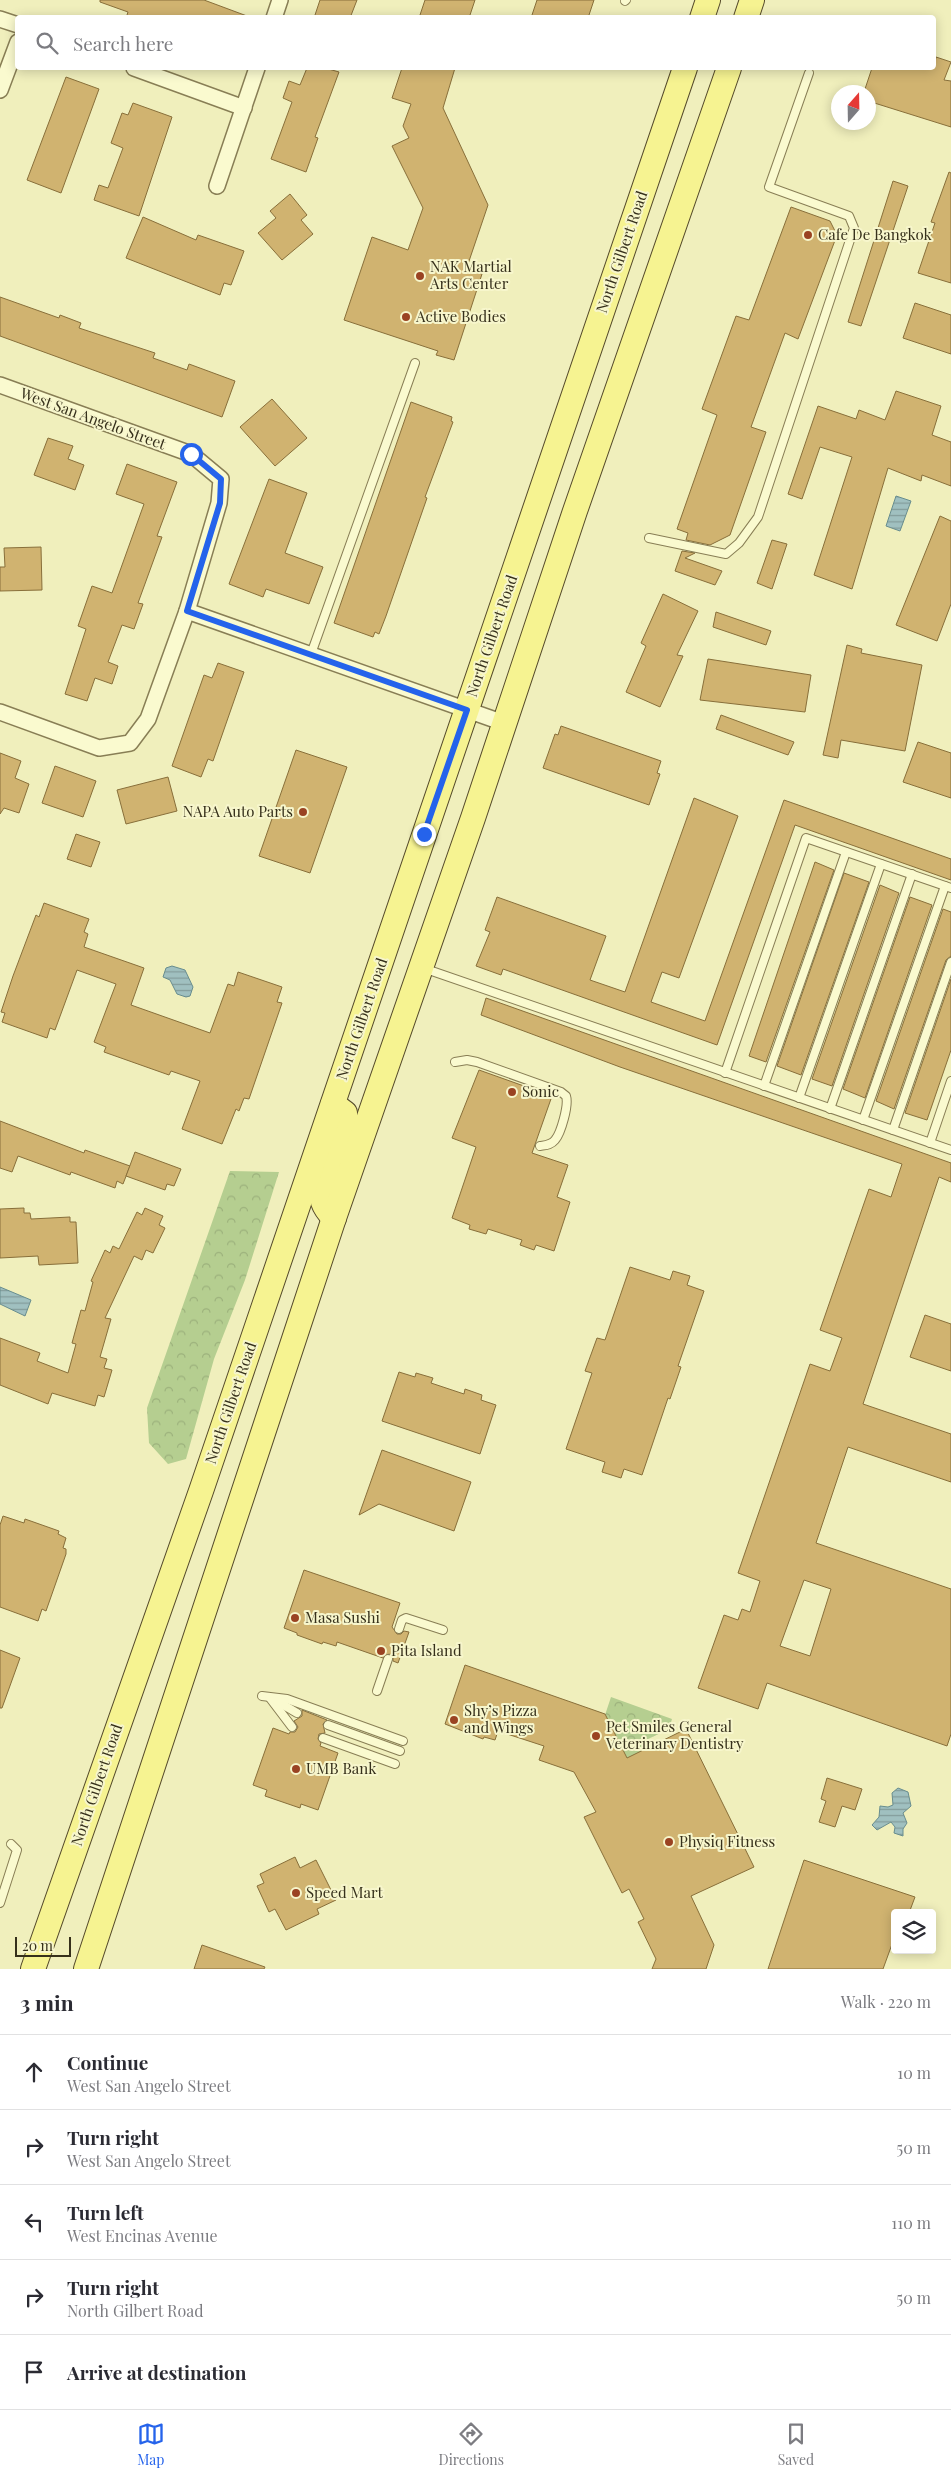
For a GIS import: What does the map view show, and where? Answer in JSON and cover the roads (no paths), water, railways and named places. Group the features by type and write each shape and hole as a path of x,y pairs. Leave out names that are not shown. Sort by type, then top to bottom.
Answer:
{"main road":[{"path":"703,15 708,0"},
{"path":"747,15 752,0"},
{"name":"North Gilbert Road","path":"33,1969 201,1491 684,70"},
{"path":"86,1969 334,1218 421,968 575,511 728,70"},
{"path":"539,498 575,511"},
{"path":"333,1104 345,1112 346,1121 322,1190 323,1204 334,1218"}],"street":[{"path":"275,15 280,0"},
{"path":"0,19 15,24"},
{"path":"0,90 15,50"},
{"path":"140,70 244,108"},
{"path":"217,186 256,70"},
{"name":"West San Angelo Street","path":"0,386 191,454 221,479 220,503 187,611"},
{"path":"0,712 99,748 130,743 148,719 187,611 504,723"}],"lane":[{"path":"650,538 726,554 739,543 758,517 854,228 849,216 769,187 808,72"},
{"path":"312,654 415,363"},
{"path":"725,1073 806,838 912,874 948,887 863,1120"},
{"path":"764,1086 846,852"},
{"path":"799,1098 881,864"},
{"path":"830,1108 912,874"},
{"path":"893,1130 951,962"},
{"path":"421,968 951,1150"},
{"path":"455,1062 467,1060 477,1062 561,1092 566,1096 567,1110 556,1140 550,1145 540,1146"},
{"path":"930,1143 951,1081"},
{"path":"399,1629 402,1620 406,1618 443,1630"},
{"path":"377,1691 388,1660"},
{"path":"266,1697 297,1713"},
{"path":"266,1697 292,1726"},
{"path":"266,1697 287,1699 403,1741"},
{"path":"328,1725 400,1751"},
{"path":"323,1738 395,1764"},
{"path":"0,1903 17,1850 11,1844"}],"water":[{"path":"896,496 911,501 900,531 886,526"},
{"path":"172,966 185,970 193,987 190,996 186,997 177,994 170,980 163,977 166,968"},
{"path":"0,1287 31,1300 25,1316 0,1304"},
{"path":"898,1788 908,1792 911,1806 903,1813 907,1823 903,1829 903,1836 894,1833 895,1827 891,1822 877,1830 872,1825 879,1817 880,1806 888,1807 893,1805 892,1793"}],"place":[{"name":"Cafe De Bangkok","path":"808,235"},
{"name":"NAK Martial Arts Center","path":"420,276"},
{"name":"Active Bodies","path":"406,317"},
{"name":"NAPA Auto Parts","path":"303,812"},
{"name":"Sonic","path":"512,1092"},
{"name":"Masa Sushi","path":"295,1618"},
{"name":"Pita Island","path":"381,1651"},
{"name":"Shy’s Pizza and Wings","path":"454,1720"},
{"name":"Pet Smiles General Veterinary Dentistry","path":"596,1736"},
{"name":"UMB Bank","path":"296,1769"},
{"name":"Physiq Fitness","path":"669,1842"},
{"name":"Speed Mart","path":"296,1893"}]}
